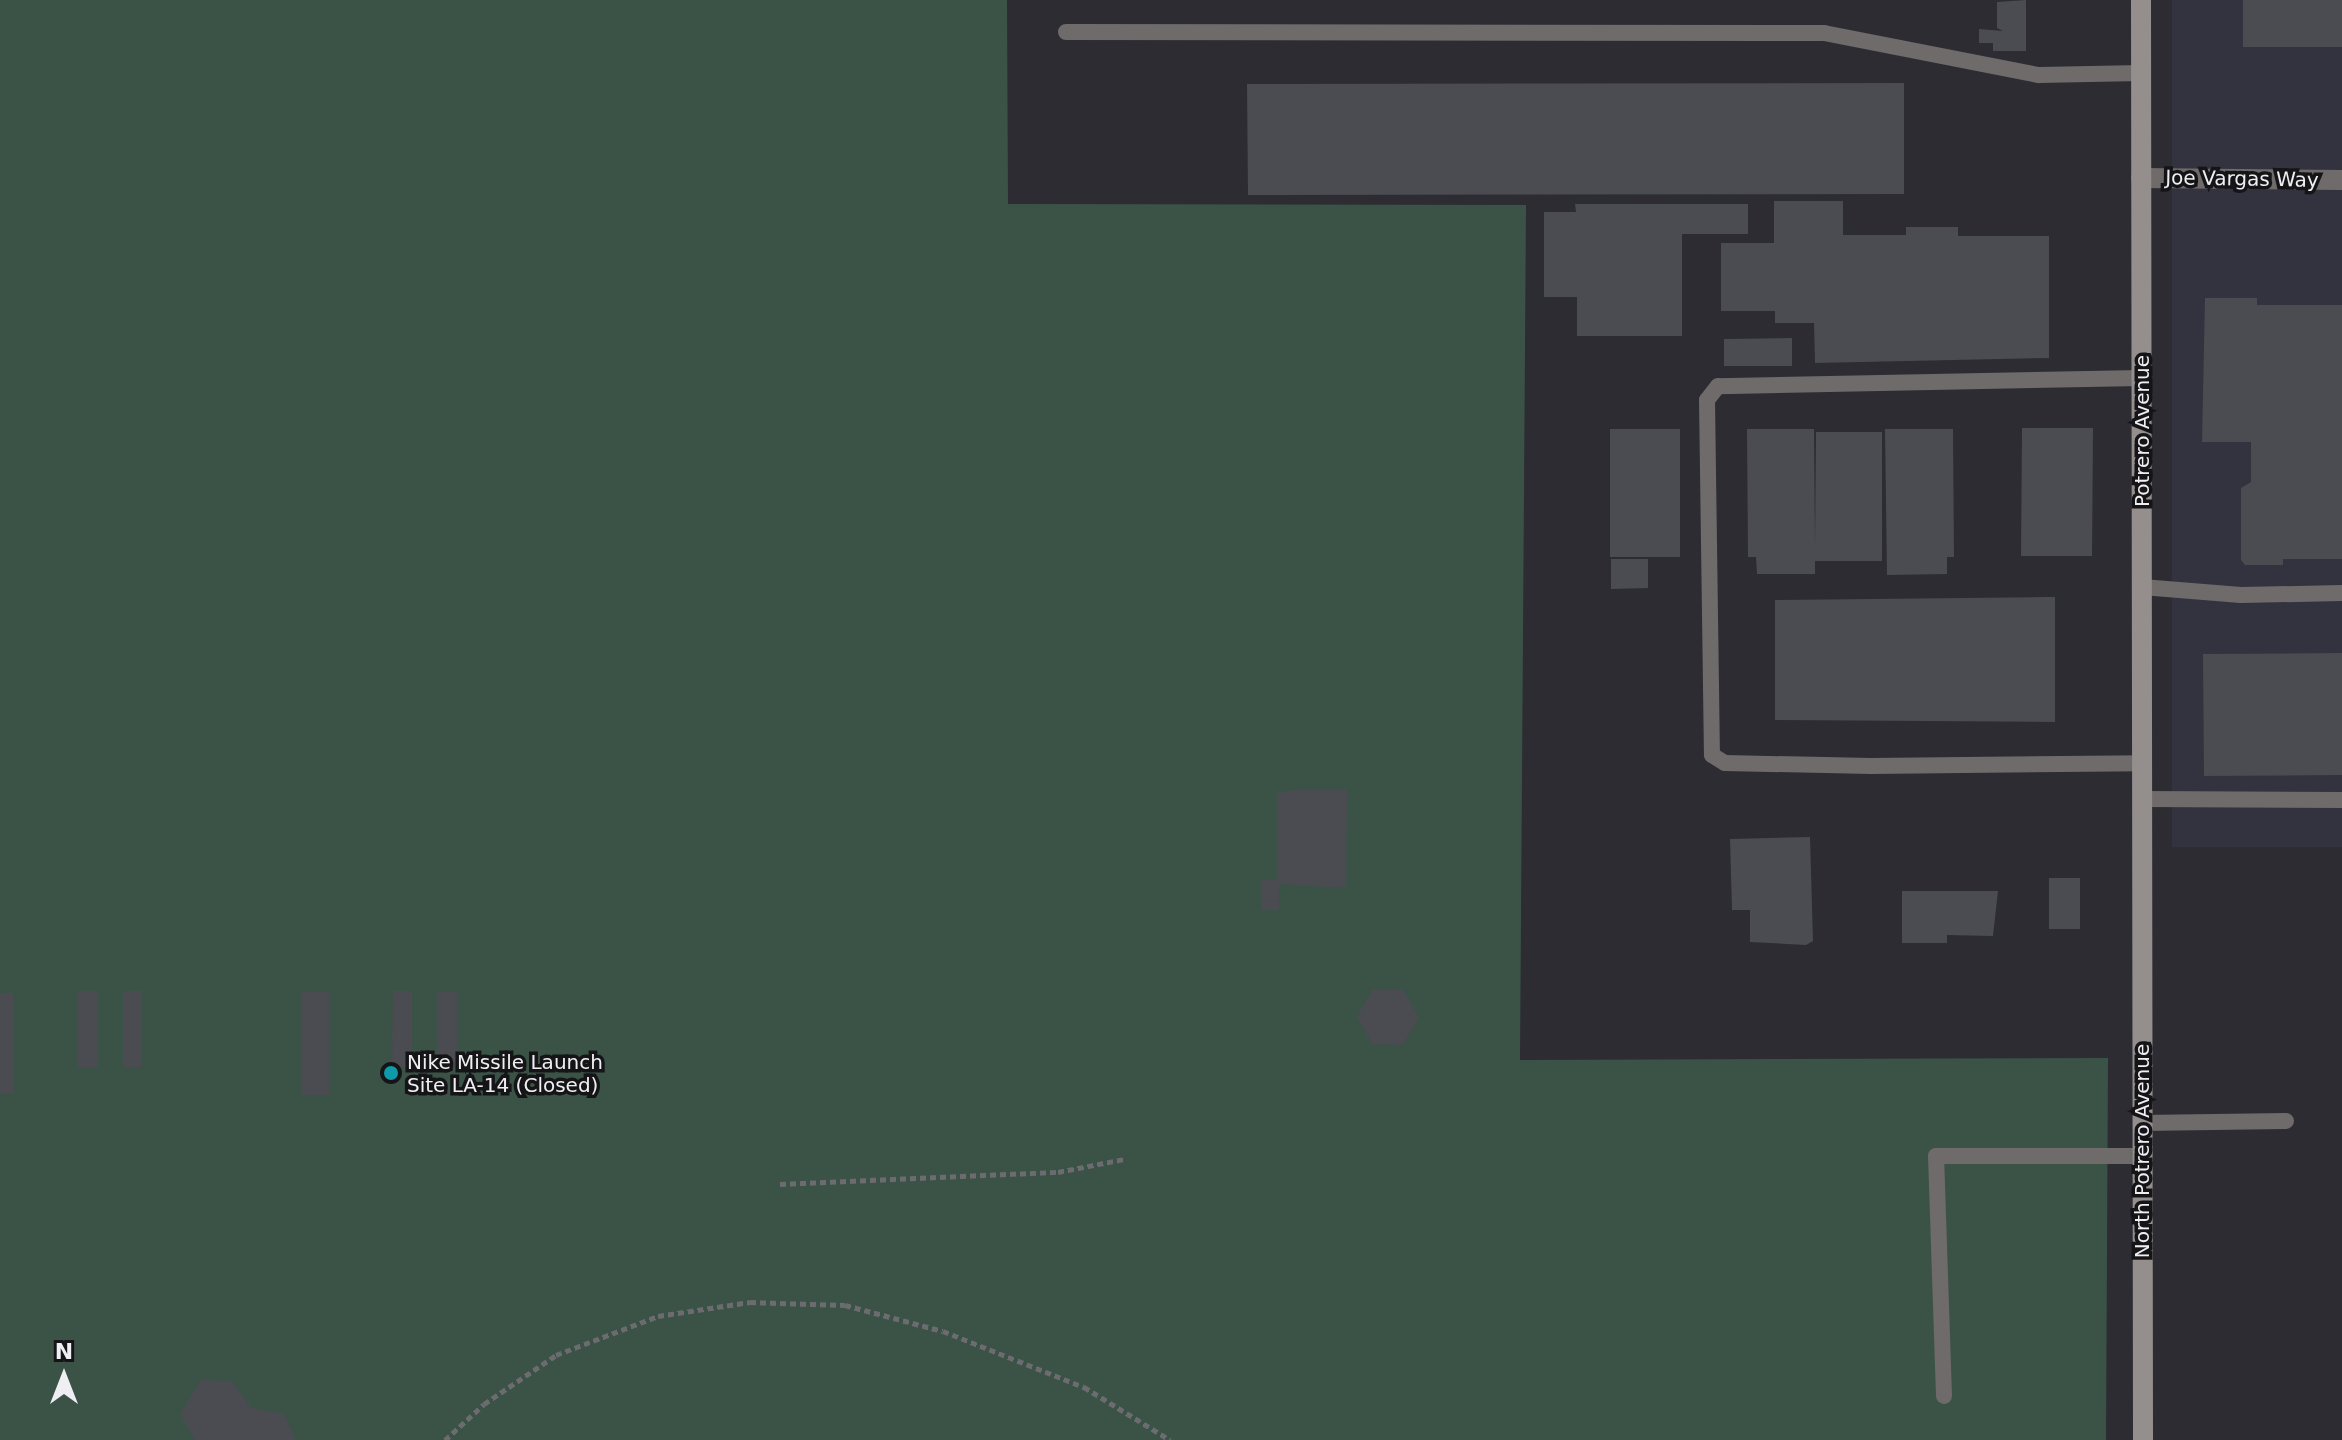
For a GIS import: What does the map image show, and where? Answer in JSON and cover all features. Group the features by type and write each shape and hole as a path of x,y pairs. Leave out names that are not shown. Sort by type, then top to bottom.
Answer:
{"street":[{"name":"Potrero Avenue","path":"2141,0 2142,863"},
{"name":"Joe Vargas Way","path":"2141,178 2342,180"},
{"name":"North Potrero Avenue","path":"2142,863 2143,1440"}],"lane":[{"path":"1066,32 1824,33 2039,75 2141,73"},
{"path":"2142,378 1718,386 1707,400 1712,755 1725,763 1871,766 2143,763"},
{"path":"2142,587 2241,595 2342,593"},
{"path":"2143,799 2342,800"},
{"path":"2141,1123 2286,1121"},
{"path":"1944,1396 1936,1156 2141,1156"}],"path":[{"path":"780,1184 1058,1172 1124,1159"},
{"path":"445,1440 484,1404 556,1355 658,1316 750,1302 845,1305 943,1331 1084,1387 1170,1440"}],"shaded area":[{"path":"2172,0 2342,0 2342,847 2172,847"}],"green space":[{"path":"0,0 1007,0 1008,204 1526,205 1520,1060 2108,1058 2106,1440 0,1440"}],"building":[{"path":"2026,0 2026,51 1993,51 1993,43 1979,43 1979,29 2003,31 1997,28 1997,2"},
{"path":"2243,0 2342,0 2342,47 2243,47"},
{"path":"1904,83 1904,194 1248,195 1247,84"},
{"path":"1774,201 1843,201 1843,235 1906,235 1906,227 1958,227 1958,236 2049,236 2049,358 1815,363 1814,323 1775,323 1775,311 1721,311 1721,243 1774,243"},
{"path":"1575,204 1748,204 1748,234 1682,234 1682,336 1577,336 1577,297 1544,297 1544,212 1576,212"},
{"path":"2205,298 2257,298 2257,305 2342,305 2342,559 2283,559 2283,565 2245,565 2241,560 2241,488 2251,482 2251,442 2202,442"},
{"path":"1792,338 1792,366 1724,366 1724,339"},
{"path":"2022,428 2093,428 2092,556 2021,556"},
{"path":"1610,429 1680,429 1680,557 1610,557"},
{"path":"1747,429 1814,429 1815,547 1816,432 1882,432 1882,561 1815,561 1815,574 1757,574 1756,557 1748,557"},
{"path":"1885,429 1953,429 1954,557 1947,557 1947,574 1887,575"},
{"path":"1611,559 1648,559 1648,588 1611,589"},
{"path":"2055,597 2055,722 1775,720 1775,600"},
{"path":"2342,653 2342,775 2204,776 2203,654"},
{"path":"1347,790 1346,888 1279,884 1279,910 1261,910 1261,880 1277,880 1277,793"},
{"path":"1810,837 1813,941 1806,945 1750,942 1750,910 1732,910 1730,839"},
{"path":"2049,878 2080,878 2080,929 2049,929"},
{"path":"1902,891 1998,891 1993,936 1947,935 1947,943 1902,943"},
{"path":"1372,990 1403,990 1419,1017 1403,1045 1372,1044 1357,1017"},
{"path":"78,991 98,991 98,1067 78,1067"},
{"path":"123,991 142,991 142,1067 123,1067"},
{"path":"393,991 412,991 412,1067 392,1067"},
{"path":"302,992 329,992 329,1095 302,1095"},
{"path":"437,992 457,992 457,1067 437,1067"},
{"path":"0,993 13,993 14,1093 0,1093"},
{"path":"201,1380 232,1381 251,1408 284,1414 296,1440 195,1440 180,1414"}],"place":[{"name":"Nike Missile Launch Site LA-14 (Closed)","path":"391,1073"}]}
